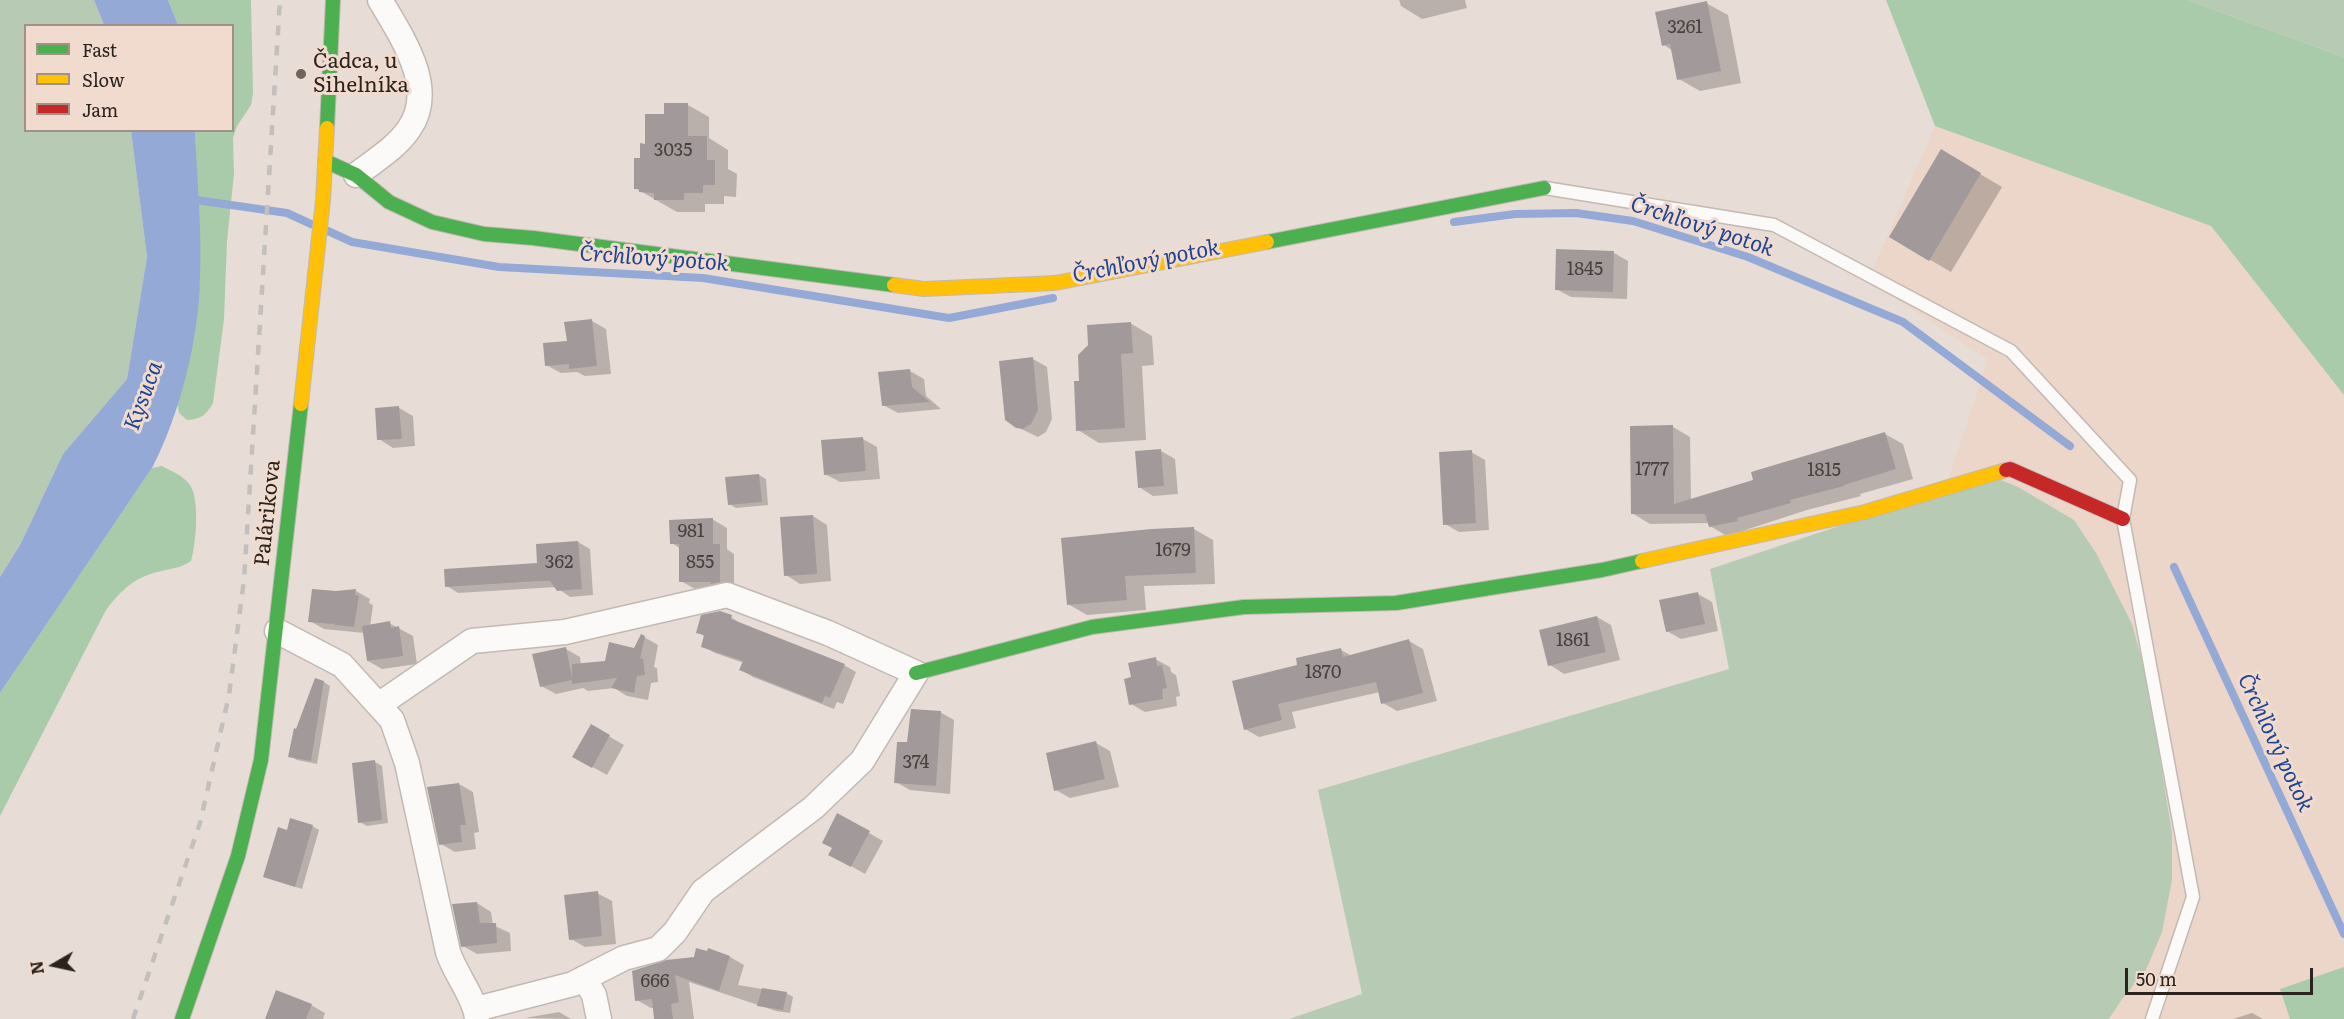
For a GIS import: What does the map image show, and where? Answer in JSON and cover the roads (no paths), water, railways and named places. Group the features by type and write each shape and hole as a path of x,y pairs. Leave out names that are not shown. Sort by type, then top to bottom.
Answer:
{"street":[{"name":"Palárikova","path":"182,1019 228,888 249,818 261,760 318,249 333,0"},
{"path":"356,175 389,150 408,130 419,105 418,81 413,61 380,0"},
{"path":"325,161 356,175 389,202 432,222 484,234 533,238 924,289 1055,283 1544,188"},
{"path":"380,704 472,641 565,632 728,595 828,633 916,673 1092,627 1244,607 1396,603 1602,570 1865,512 2010,469 2123,519"},
{"path":"277,631 342,665 380,704 392,720 407,762 448,952 456,974 477,1014 573,984 624,958 658,949 675,932 703,891 813,808 862,761 916,673"},
{"path":"584,978 594,995 599,1019"}],"lane":[{"path":"1544,188 1774,225 2011,351 2130,480 2123,519 2193,897 2152,1019"}],"water":[{"path":"94,0 168,0 178,24 104,24"},
{"name":"Kysuca","path":"131,132 195,132 200,223 199,301 192,351 171,424 152,468 0,693 0,577 20,545 63,454 127,379 147,257"}],"waterway":[{"name":"Črchľový potok","path":"189,199 287,213 311,224"},
{"name":"Črchľový potok","path":"1454,222 1515,214 1576,213 1633,221 1748,257 1903,322 2070,446"},
{"name":"Črchľový potok","path":"328,231 352,242 499,267 703,278 949,318 1053,298"},
{"name":"Črchľový potok","path":"2174,567 2344,934"}],"railway":[{"path":"133,1019 200,823 229,695 244,580 280,0"}],"place":[{"name":"Čadca, u Sihelníka","path":"301,74"}]}
